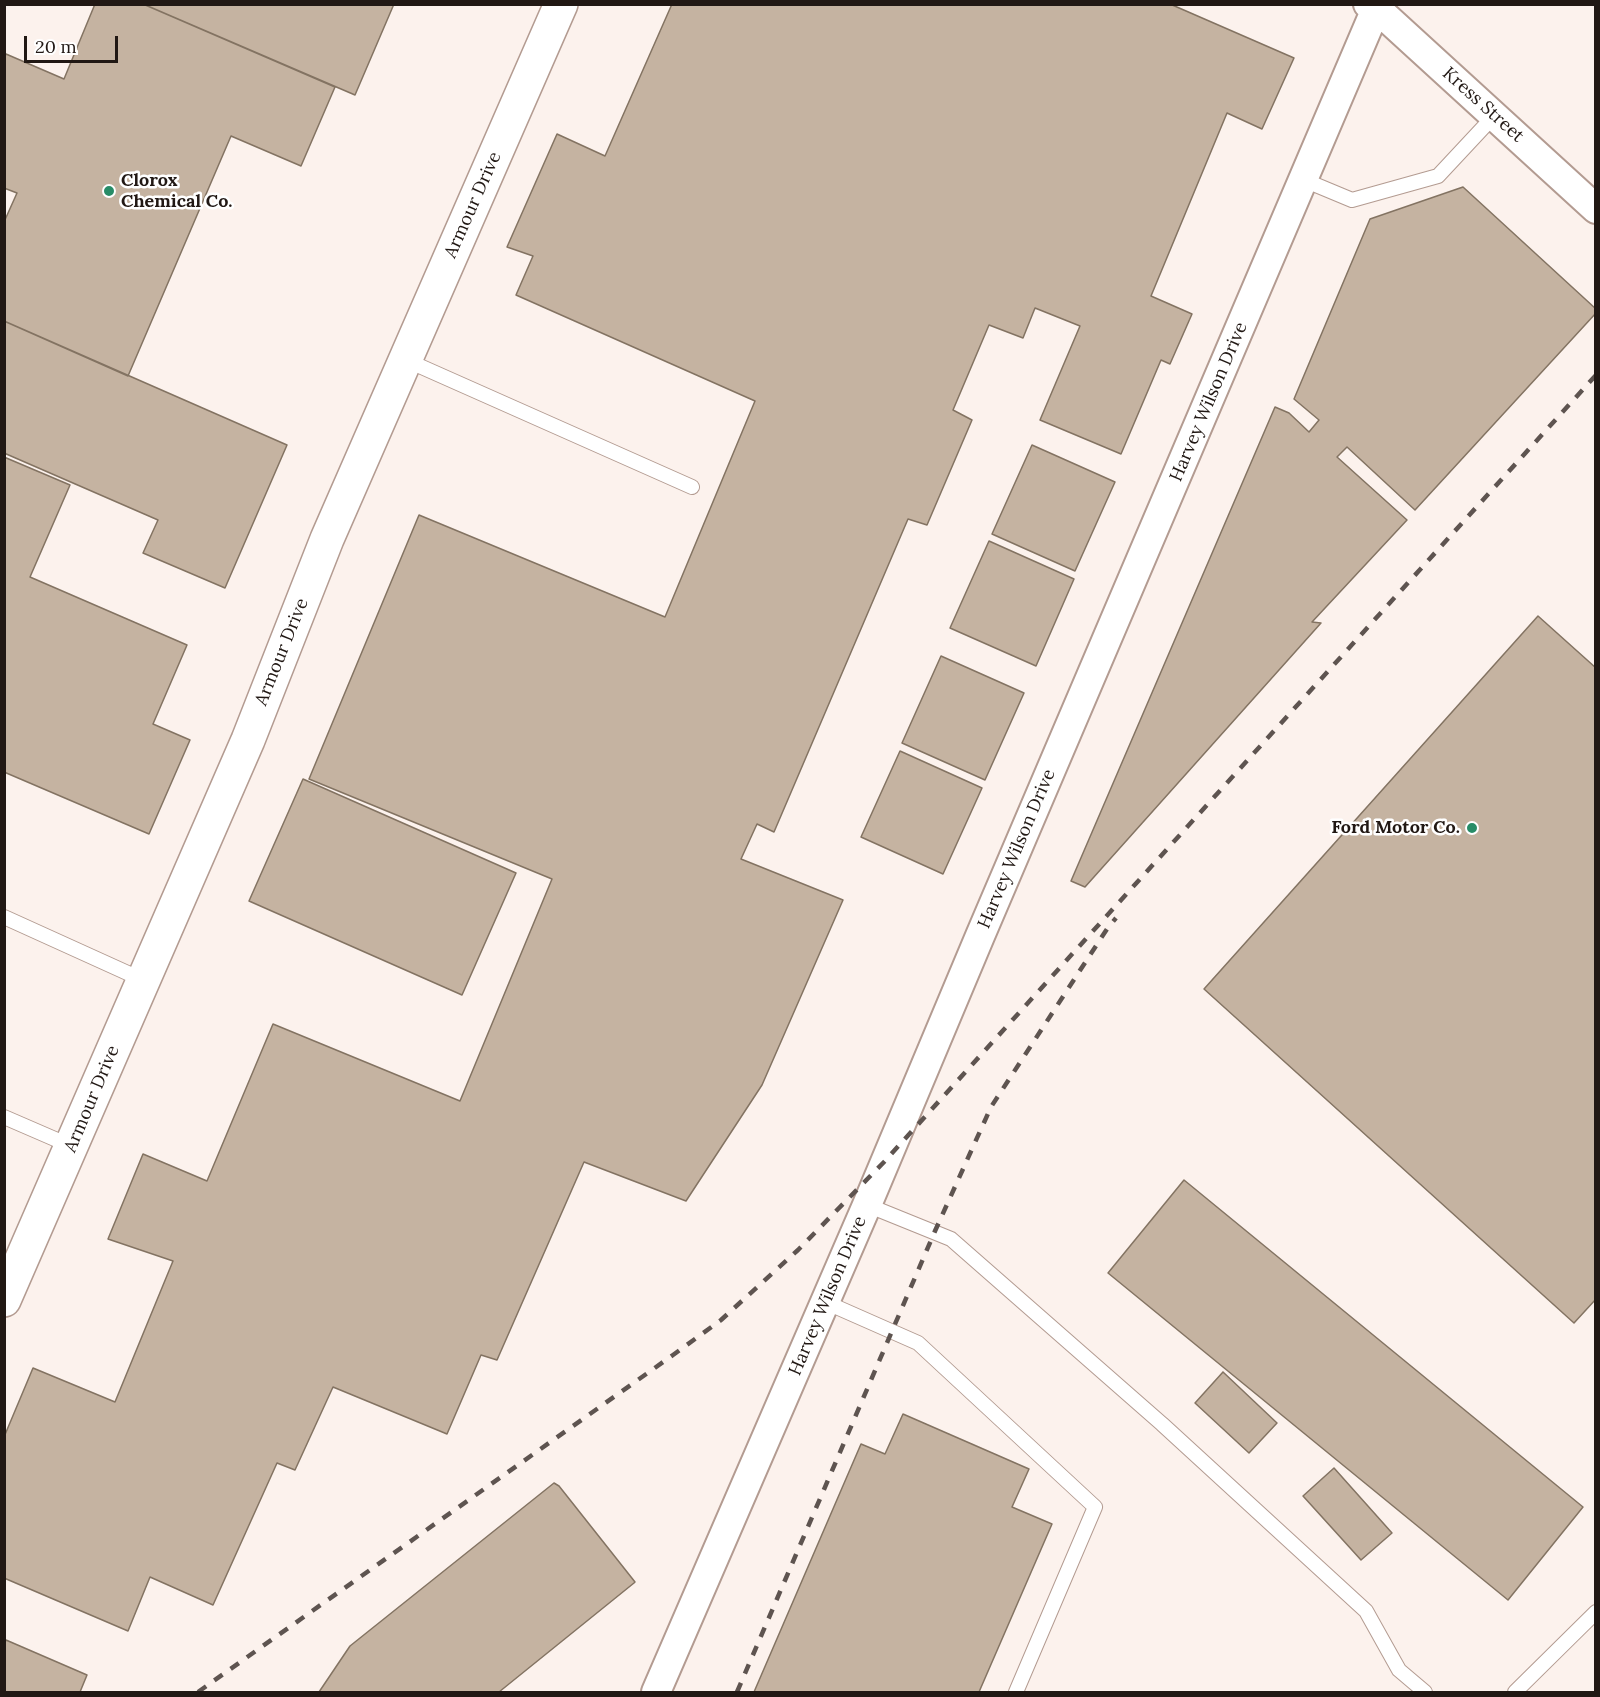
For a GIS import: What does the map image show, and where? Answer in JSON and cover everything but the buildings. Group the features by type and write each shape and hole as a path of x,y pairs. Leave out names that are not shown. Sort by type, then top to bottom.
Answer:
{"street":[{"name":"Armour Drive","path":"4,1300 248,740 327,539 561,4"},
{"name":"Kress Street","path":"1374,6 1596,208"},
{"name":"Harvey Wilson Drive","path":"656,1692 867,1205 1304,180 1374,6"}],"lane":[{"path":"1304,180 1352,200 1438,176 1494,116"},
{"path":"406,360 692,487"},
{"path":"4,917 143,980"},
{"path":"4,1117 71,1146"},
{"path":"867,1205 951,1239 1162,1424 1366,1611 1399,1670 1425,1692"},
{"path":"825,1302 918,1342 1095,1507 1016,1692"},
{"path":"1515,1692 1596,1612"}],"railway":[{"path":"198,1692 721,1320 798,1250 884,1162 1596,375"},
{"path":"737,1692 935,1231 991,1107 1116,918"}],"place":[{"name":"Clorox Chemical Co.","path":"109,191"},
{"name":"Ford Motor Co.","path":"1472,828"}]}
